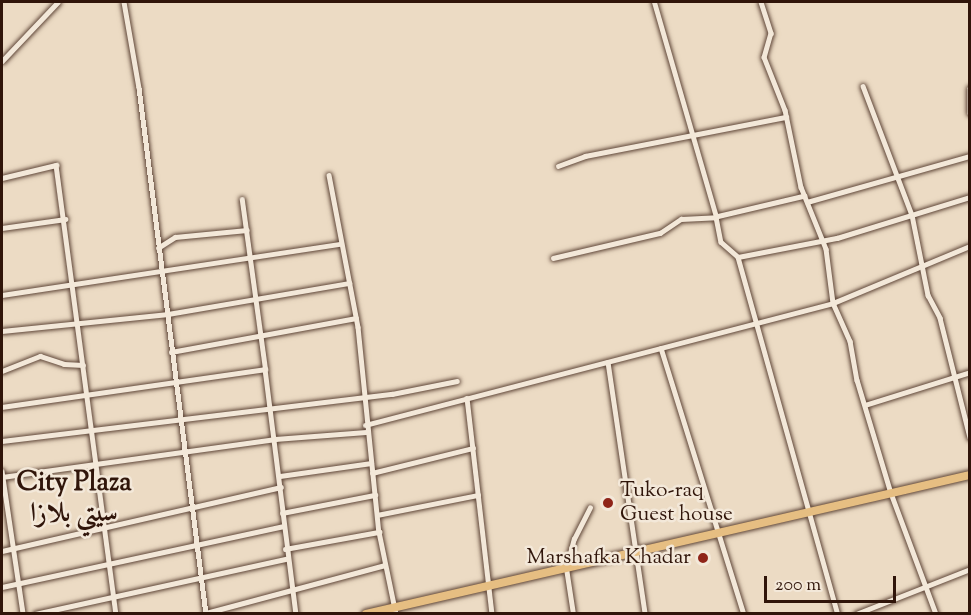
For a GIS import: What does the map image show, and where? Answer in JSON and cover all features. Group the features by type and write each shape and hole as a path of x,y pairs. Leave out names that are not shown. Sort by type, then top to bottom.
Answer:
{"highway":[{"path":"366,614 395,610 489,585 969,475"}],"street":[{"path":"2,61 58,2"},
{"path":"124,2 139,88 206,613 385,565"},
{"path":"654,2 722,242 738,257 754,324 838,614"},
{"path":"760,2 771,33 764,57 786,117 806,199 831,269 833,303 850,341 865,405 891,493 924,587 936,614"},
{"path":"862,86 912,215 925,265 928,295 940,318 946,355 956,376 969,437"},
{"path":"969,88 969,113"},
{"path":"558,166 585,156 786,117"},
{"path":"553,258 660,233 681,219 716,217 806,199 969,156"},
{"path":"2,178 56,165 116,614"},
{"path":"328,175 356,318 365,425 379,532 395,610"},
{"path":"738,257 821,240 969,197"},
{"path":"242,200 280,476 286,559 296,614"},
{"path":"2,228 65,219"},
{"path":"158,248 175,237 247,230"},
{"path":"2,295 341,244"},
{"path":"365,425 833,303 969,246"},
{"path":"2,331 168,314 349,283"},
{"path":"171,352 356,318"},
{"path":"661,348 744,614"},
{"path":"2,370 40,356 64,364 83,365"},
{"path":"608,362 645,614"},
{"path":"2,407 265,369"},
{"path":"865,405 969,372"},
{"path":"2,441 363,396 457,381"},
{"path":"467,398 492,614"},
{"path":"23,614 2,475 97,466 275,440 366,432"},
{"path":"372,473 473,448"},
{"path":"280,476 371,463"},
{"path":"2,550 104,525 281,487"},
{"path":"282,513 375,495"},
{"path":"377,515 478,495"},
{"path":"573,613 567,568 574,538 590,508"},
{"path":"2,587 284,526"},
{"path":"285,549 379,532"},
{"path":"35,614 286,559"},
{"path":"856,614 969,569"}],"place":[{"name":"Tuko-raq Guest house","path":"608,503"},
{"name":"Marshafka Khadar","path":"703,558"}],"district":[{"name":"City Plaza سيتي بلازا","path":"74,498"}]}
